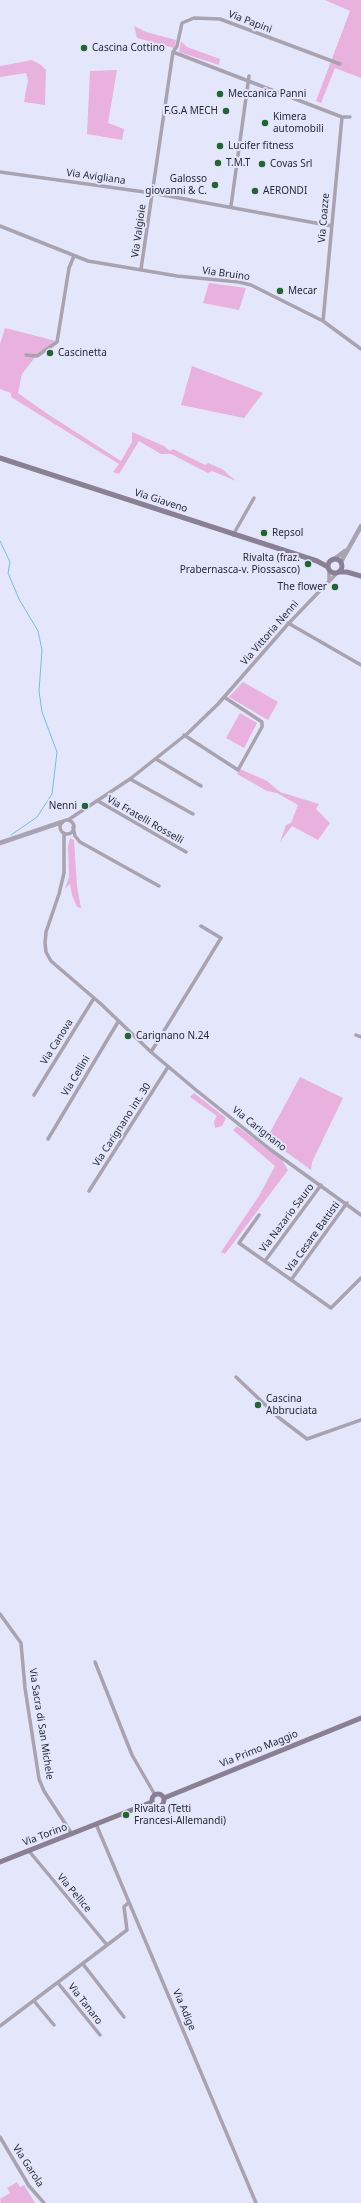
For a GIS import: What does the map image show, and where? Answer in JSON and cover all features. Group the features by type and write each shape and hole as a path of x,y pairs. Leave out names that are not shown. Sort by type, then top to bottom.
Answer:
{"main road":[{"name":"Via Giaveno","path":"0,458 233,535 330,565 342,563"},
{"path":"342,563 347,572"},
{"path":"338,573 342,563"},
{"name":"Via Giaveno","path":"330,565 338,573 347,572 361,576"},
{"name":"Via Primo Maggio","path":"164,1798 361,1718"},
{"path":"96,1824 152,1802 155,1795 160,1794 164,1798 164,1803 160,1806 156,1806 152,1802"},
{"name":"Via Torino","path":"0,1862 96,1824"}],"street":[{"name":"Via Papini","path":"173,52 177,46 182,23 187,19 220,19 340,64"},
{"path":"173,52 342,117 350,117"},
{"name":"Via Valgioie","path":"141,269 173,52"},
{"path":"231,206 249,76"},
{"name":"Via Coazze","path":"323,322 342,117"},
{"name":"Via Avigliana","path":"0,172 152,193 231,206 332,226"},
{"name":"Via Bruino","path":"0,226 88,261 246,284 323,322 361,349"},
{"path":"26,355 37,356 57,342 69,268 74,256"},
{"path":"233,535 254,498"},
{"path":"329,580 330,565 347,548 361,526"},
{"path":"342,563 347,548"},
{"name":"Via Vittoria Nenni","path":"61,824 130,779 184,736 224,697 288,623 329,580 338,573"},
{"path":"288,623 361,665"},
{"path":"184,736 238,770 262,727 262,722 224,697"},
{"path":"156,759 201,786"},
{"path":"130,779 193,814"},
{"name":"Via Fratelli Rosselli","path":"98,801 186,852"},
{"name":"Via Vittoria Nenni","path":"67,833 78,814"},
{"path":"68,820 73,825 75,836 80,842 160,886"},
{"path":"0,843 52,825 61,824 67,833 75,836"},
{"name":"Via Carignano","path":"67,833 64,872 59,894 46,932 45,947 51,961 94,998 168,1067 271,1150 347,1203 361,1215"},
{"path":"151,1052 221,938 201,926"},
{"name":"Via Canova","path":"34,1095 94,998"},
{"name":"Via Cellini","path":"48,1138 118,1022"},
{"path":"356,1035 361,1037"},
{"name":"Via Carignano int. 30","path":"89,1191 168,1067"},
{"name":"Via Nazario Sauro","path":"265,1261 321,1185"},
{"name":"Via Cesare Battisti","path":"291,1280 347,1203"},
{"path":"259,1215 240,1243 331,1308 361,1278"},
{"path":"236,1377 278,1417 307,1439 361,1420"},
{"name":"Via Sacra di San Michele","path":"0,1614 21,1643 25,1688 40,1779 44,1791 72,1834"},
{"path":"95,1662 132,1755 155,1795"},
{"name":"Via Adige","path":"96,1824 256,2203"},
{"name":"Via Pellice","path":"29,1851 107,1945"},
{"name":"Via Tanaro","path":"0,2026 127,1930 124,1907 129,1902"},
{"path":"83,1964 124,2017"},
{"name":"Via Tanaro","path":"58,1983 100,2036"},
{"path":"34,2001 54,2025"},
{"name":"Via Garola","path":"0,2137 29,2186 44,2203"}],"shaded area":[{"path":"325,0 361,0 361,78 335,68 321,103 316,101 350,11"},
{"path":"134,26 146,32 176,40 174,48 137,38"},
{"path":"181,41 187,47 220,59 219,65 179,52"},
{"path":"32,60 46,70 45,105 24,102 28,80 26,73 0,77 0,66"},
{"path":"117,70 108,123 124,129 122,140 87,134 90,71"},
{"path":"209,283 246,288 239,310 203,303"},
{"path":"5,328 56,341 36,356 22,374 18,393 46,413 121,461 132,442 132,432 164,446 170,451 173,449 205,465 208,463 222,469 236,481 212,471 208,473 171,454 161,454 139,441 119,474 113,472 119,464 11,397 11,393 0,389 0,344"},
{"path":"192,366 263,393 244,418 181,405"},
{"path":"243,682 278,702 268,720 229,697"},
{"path":"240,713 257,723 244,748 226,738"},
{"path":"240,769 267,781 280,792 319,804 316,809 330,823 318,840 292,826 280,842 286,825 291,823 298,805 277,793 267,791 237,774"},
{"path":"70,838 74,840 77,886 81,908 77,907 72,895 70,884 65,889 69,877 68,846"},
{"path":"300,1077 343,1098 312,1162 311,1170 267,1138"},
{"path":"194,1093 226,1118 222,1126 215,1128 214,1121 217,1116 190,1097"},
{"path":"237,1126 282,1160 288,1170 225,1254 221,1252 259,1196 275,1166 233,1130"},
{"path":"17,2182 20,2187 24,2185 35,2203 1,2203 0,2199 10,2193 7,2188"}],"waterway":[{"path":"0,541 10,562 8,573 19,599 38,631 42,650 39,691 42,712 57,752 52,794 37,817 11,835"}],"place":[{"name":"Cascina Cottino","path":"84,48"},
{"name":"Meccanica Panni","path":"220,94"},
{"name":"F.G.A MECH","path":"226,111"},
{"name":"Kimera automobili","path":"265,123"},
{"name":"Lucifer fitness","path":"220,146"},
{"name":"T.M.T","path":"218,163"},
{"name":"Covas Srl","path":"262,164"},
{"name":"Galosso giovanni & C.","path":"215,185"},
{"name":"AERONDI","path":"255,191"},
{"name":"Mecar","path":"280,291"},
{"name":"Cascinetta","path":"50,353"},
{"name":"Repsol","path":"264,533"},
{"name":"Rivalta (fraz. Prabernasca-v. Piossasco)","path":"308,564"},
{"name":"The flower","path":"335,587"},
{"name":"Nenni","path":"85,806"},
{"name":"Carignano N.24","path":"128,1036"},
{"name":"Cascina Abbruciata","path":"258,1405"},
{"name":"Rivalta (Tetti Francesi-Allemandi)","path":"126,1815"}]}
